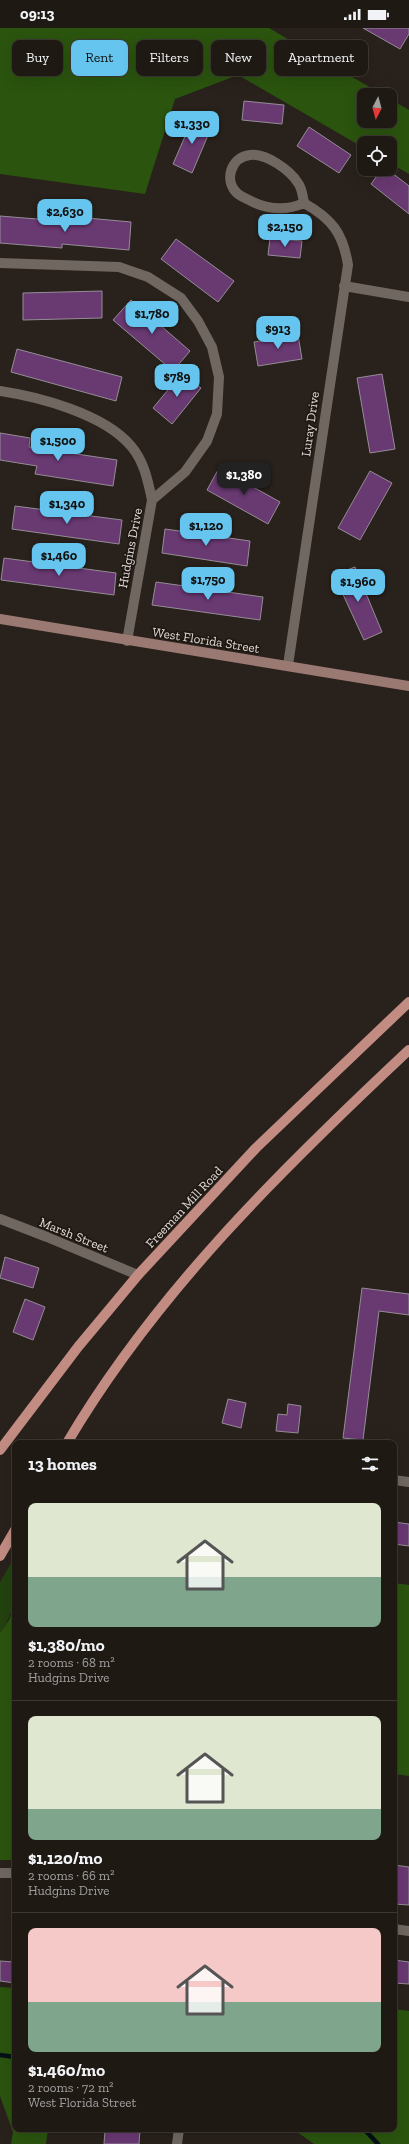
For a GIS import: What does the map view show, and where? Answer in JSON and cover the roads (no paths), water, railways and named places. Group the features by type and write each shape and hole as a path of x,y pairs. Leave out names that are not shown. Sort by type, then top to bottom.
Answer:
{"main road":[{"name":"West Florida Street","path":"0,619 409,686"},
{"name":"Freeman Mill Road","path":"0,1450 78,1347 138,1275 256,1148 409,1002"},
{"path":"69,1440 112,1371 198,1262 252,1203 409,1050"},
{"path":"0,1556 12,1535"}],"street":[{"path":"250,155 260,156 281,165 300,184 304,203 295,207 275,208 264,207 251,201 238,194 232,185 230,176 232,166 239,159 250,155"},
{"name":"Luray Drive","path":"288,666 348,265 340,234 328,219 304,203"},
{"name":"Hudgins Drive","path":"0,263 118,267 148,277 181,298 198,321 212,347 219,377 217,414 207,441 185,472 152,500 127,641"},
{"path":"344,286 409,297"},
{"path":"0,391 67,408 109,427 132,446 144,468 152,500"},
{"name":"Marsh Street","path":"0,1219 138,1275"},
{"path":"397,1480 409,1482"},
{"path":"0,1873 12,1873"},
{"path":"397,1929 409,1931"},
{"path":"177,2144 179,2132"}],"waterway":[{"path":"0,2055 12,2057"},
{"path":"367,2132 378,2144"}]}
